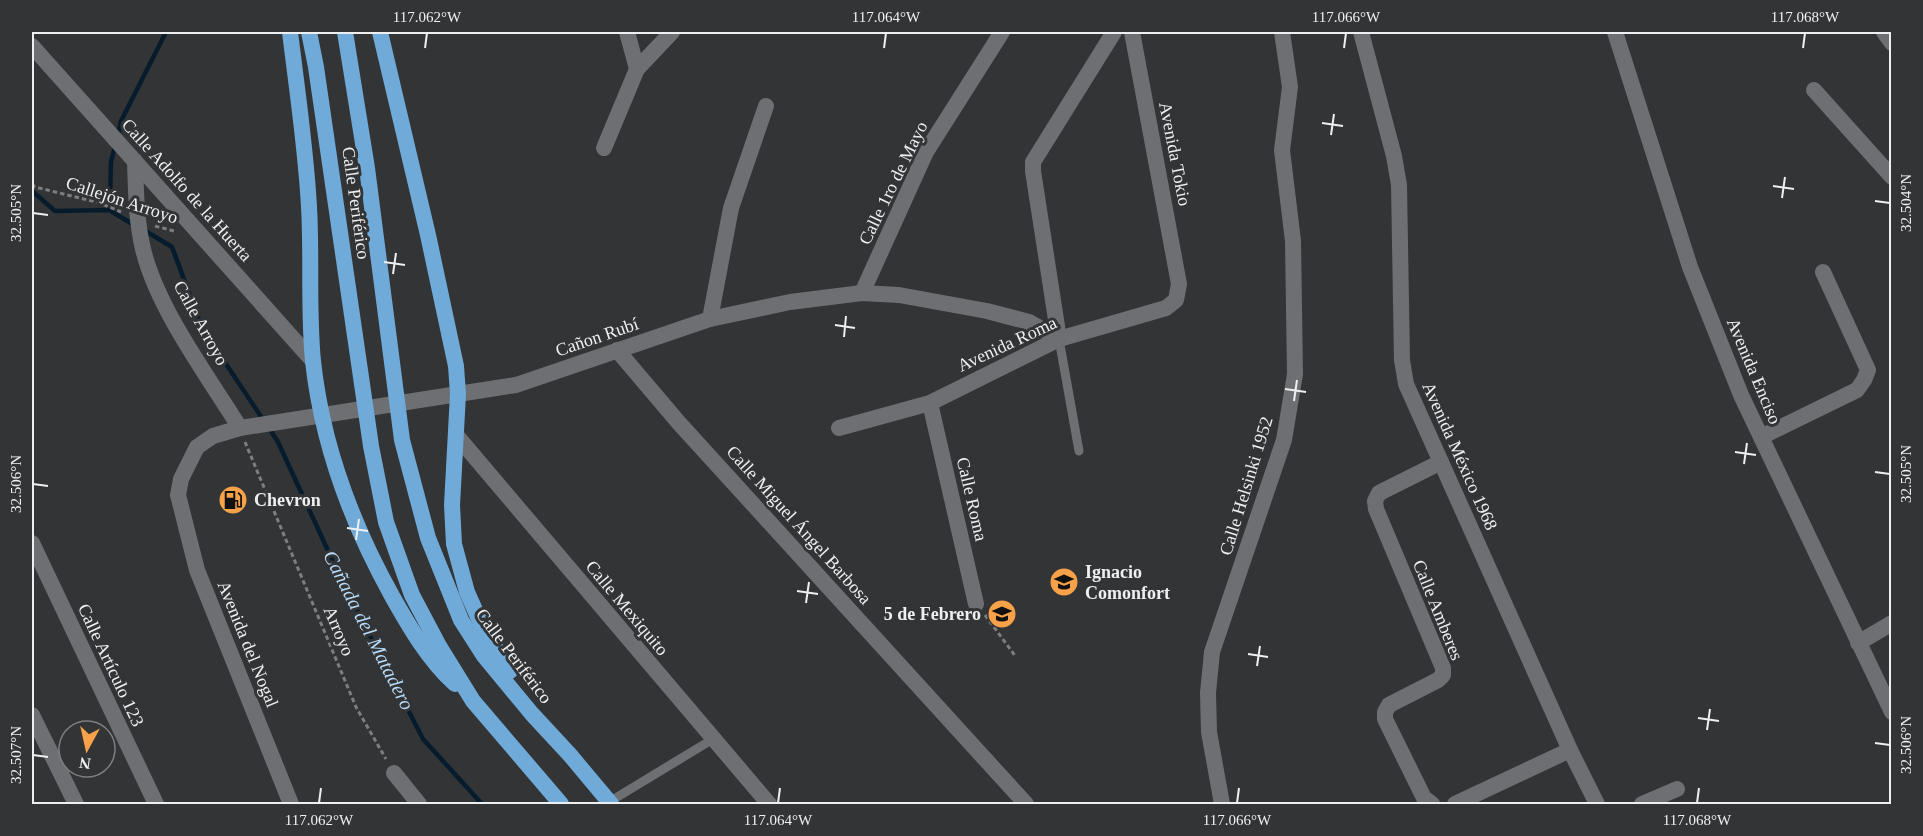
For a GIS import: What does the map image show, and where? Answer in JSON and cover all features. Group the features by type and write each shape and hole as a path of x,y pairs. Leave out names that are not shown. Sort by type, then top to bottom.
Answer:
{"highway":[{"path":"290,32 309,198 313,361 321,416 344,490 372,559 408,625 437,667 473,701 561,804"},
{"name":"Calle Periférico","path":"309,32 363,380 371,446 386,522 412,595 439,646 473,701"},
{"name":"Calle Periférico","path":"345,32 367,168 402,440 428,538 461,620 498,672 532,714 610,803"},
{"path":"380,32 456,366 458,394 452,505 454,544 467,592 482,626 497,653 570,755"}],"street":[{"path":"627,32 637,69"},
{"path":"604,148 637,69 672,32"},
{"name":"Calle 1ro de Mayo","path":"862,293 926,152 1002,32"},
{"path":"1059,339 1033,162 1114,32"},
{"name":"Avenida Tokio","path":"1132,32 1179,284"},
{"name":"Calle Helsinki 1952","path":"1222,804 1209,732 1208,693 1212,652 1284,440 1295,374 1293,241 1282,150 1290,87 1282,32"},
{"name":"Avenida México 1968","path":"1361,32 1394,156 1399,186 1402,352 1406,384 1570,750 1597,804"},
{"name":"Avenida Enciso","path":"1615,32 1690,267 1741,394 1892,712"},
{"path":"1884,32 1892,43"},
{"name":"Calle Adolfo de la Huerta","path":"32,46 313,361"},
{"path":"1814,90 1892,177"},
{"path":"710,319 731,208 766,106"},
{"name":"Calle Arroyo","path":"135,161 138,220 143,249 165,305 246,427"},
{"path":"1761,436 1857,390 1868,370 1823,272"},
{"name":"Avenida Roma","path":"839,428 930,403 1059,339 1166,308 1176,300 1179,284"},
{"name":"Cañon Rubí","path":"178,495 181,479 197,447 213,436 246,427 516,385 710,319 790,302 862,293 899,295 987,311 1029,322 1059,339"},
{"name":"Calle Miguel Ángel Barbosa","path":"617,350 687,432 1026,804"},
{"name":"Calle Roma","path":"930,403 976,604"},
{"name":"Calle Mexiquito","path":"456,435 769,804"},
{"name":"Calle Amberes","path":"1432,804 1424,798 1385,719 1385,712 1389,705 1438,680 1443,675 1443,668 1376,509 1375,501 1379,493 1441,462"},
{"name":"Avenida del Nogal","path":"178,495 197,570 291,804"},
{"name":"Calle Artículo 123","path":"32,543 156,804"},
{"path":"1858,643 1892,623"},
{"path":"32,715 76,804"},
{"path":"1455,804 1570,750"},
{"path":"394,773 419,804"},
{"path":"1642,804 1677,789"}],"lane":[{"path":"1059,339 1079,451"},
{"path":"610,803 713,740"}],"path":[{"name":"Callejón Arroyo","path":"32,184 35,187 99,203 138,220 205,239"},
{"name":"Arroyo","path":"246,427 356,706 394,773"},
{"path":"976,604 1017,657"}],"waterway":[{"name":"Cañada del Matadero","path":"118,135 121,121 166,32"},
{"name":"Cañada del Matadero","path":"110,199 111,162 115,146"},
{"path":"32,191 55,211 109,210 134,225"},
{"path":"144,230 172,247 202,328 264,421"},
{"name":"Cañada del Matadero","path":"269,428 278,442 342,581 423,739 482,804"}],"place":[{"name":"Chevron","path":"233,500"},
{"name":"Ignacio Comonfort","path":"1064,582"},
{"name":"5 de Febrero","path":"1002,614"}]}
